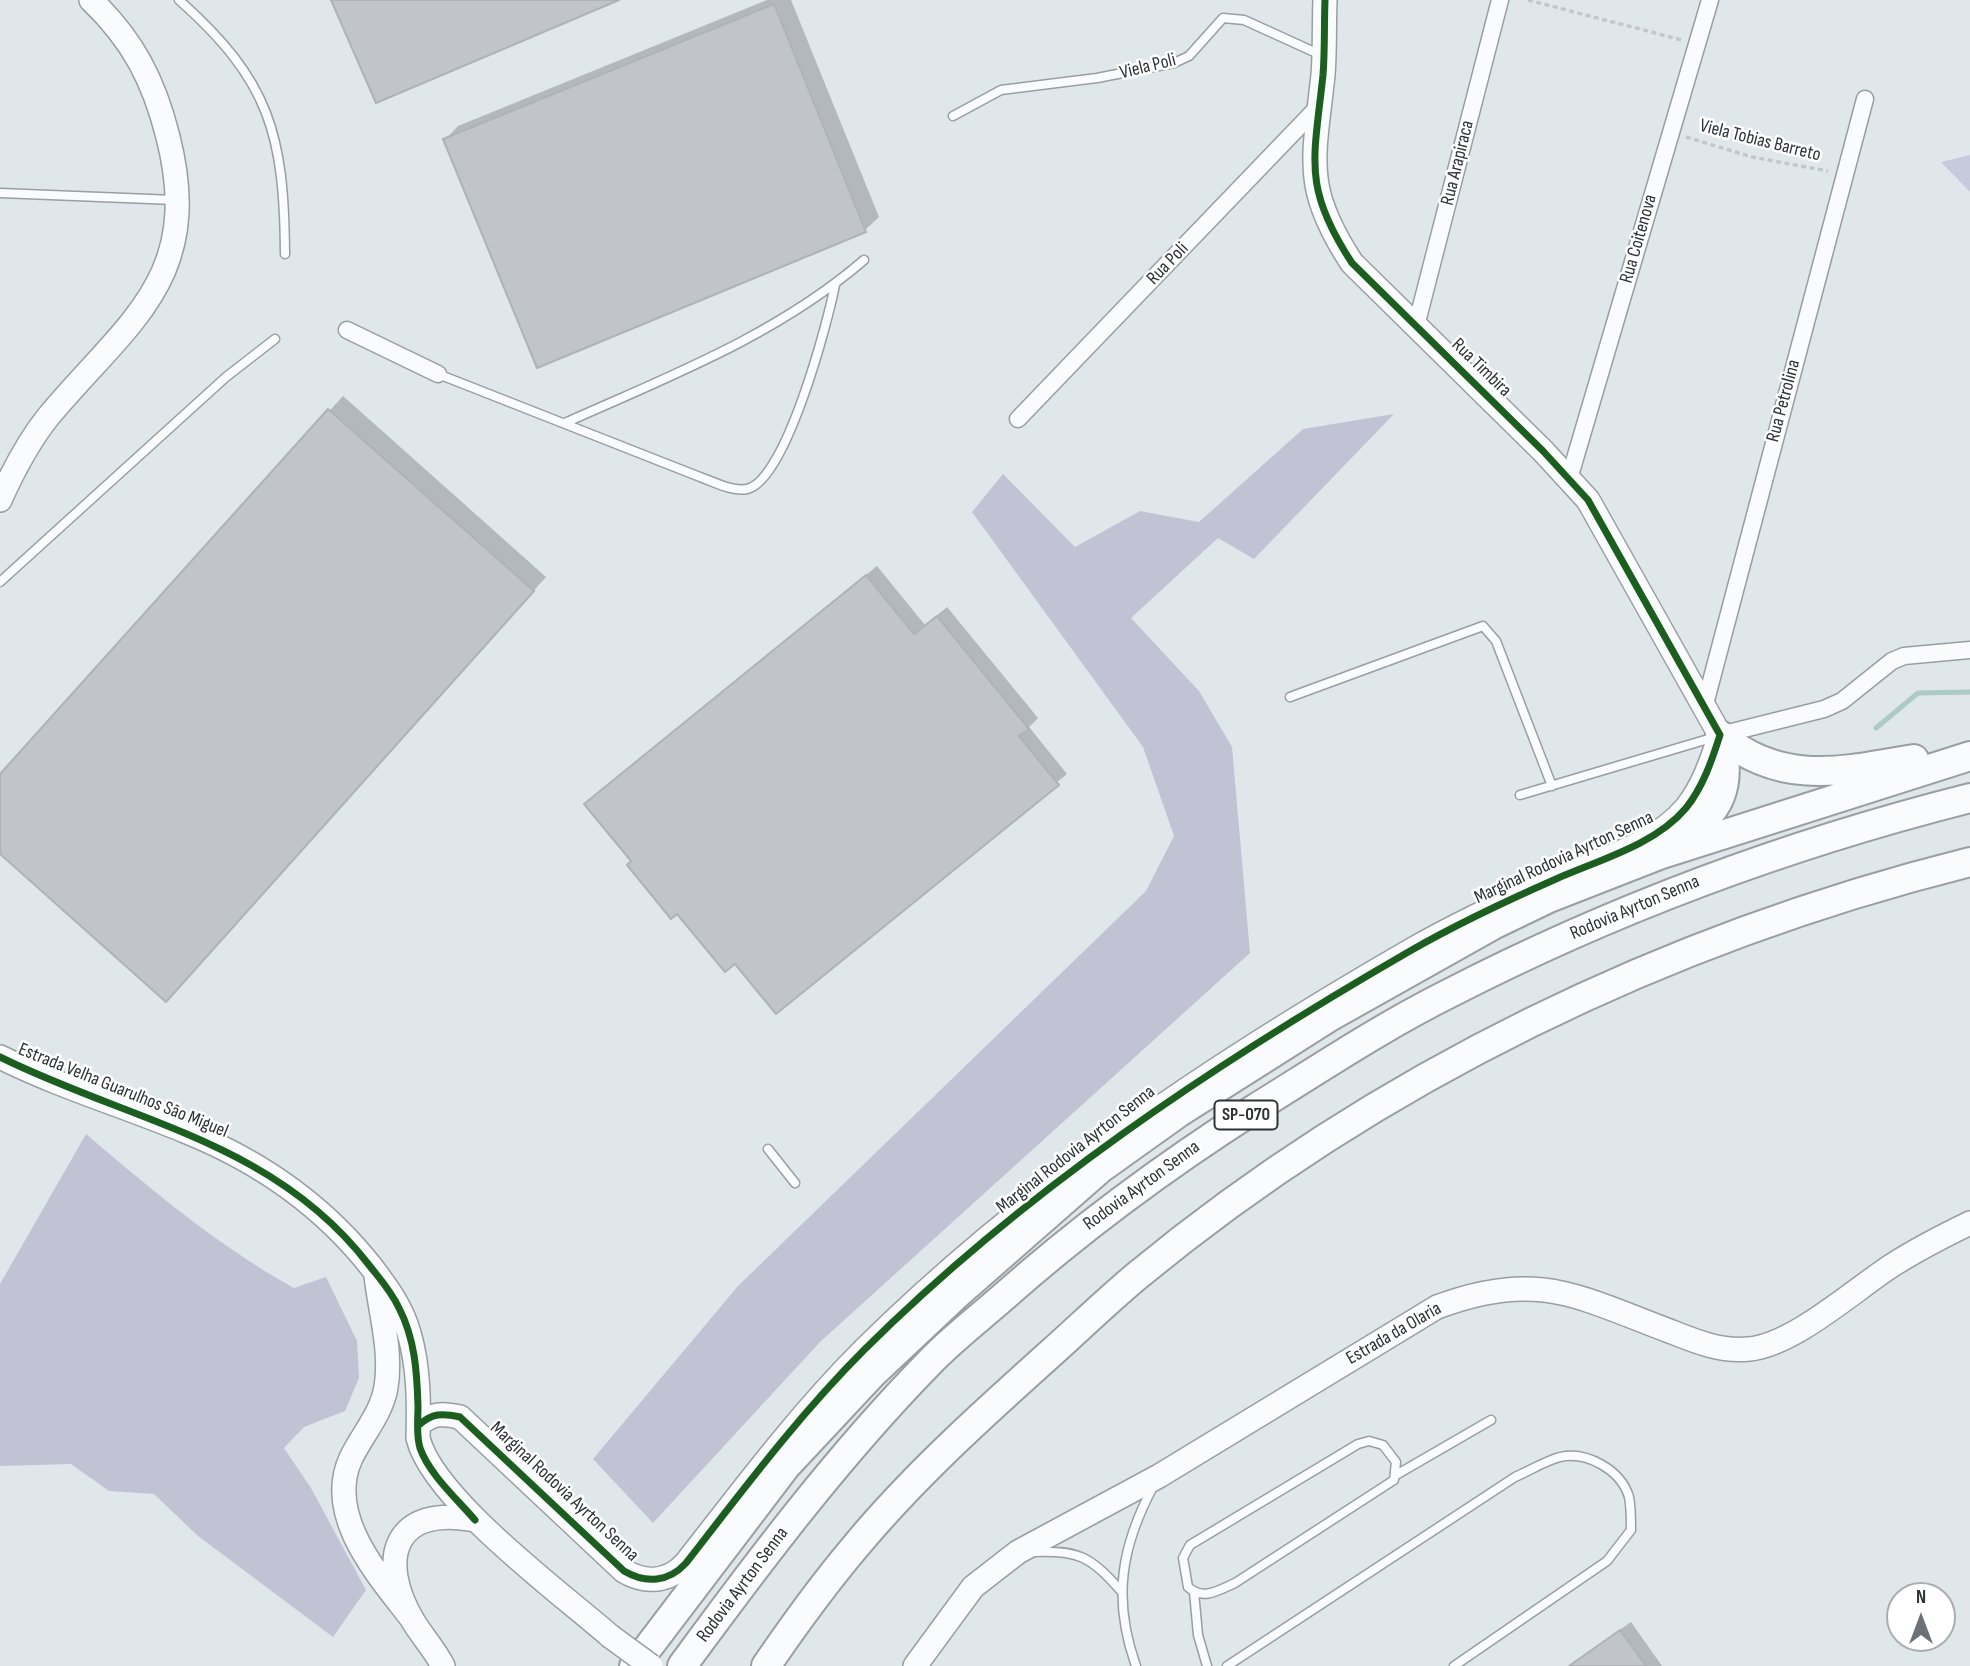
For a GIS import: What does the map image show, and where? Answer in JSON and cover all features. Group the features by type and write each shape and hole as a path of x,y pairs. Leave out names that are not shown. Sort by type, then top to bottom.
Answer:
{"highway":[{"path":"1720,735 1741,750 1767,762 1815,773 1852,771 1970,754"},
{"path":"1659,855 1700,826 1713,813 1724,786 1727,762 1720,735"},
{"name":"Marginal Rodovia Ayrton Senna","path":"634,1666 747,1515 827,1420 956,1294 1101,1168 1178,1113 1331,1016 1504,920 1589,881 1659,855 1970,754"},
{"name":"Rodovia Ayrton Senna","path":"682,1666 777,1536 930,1362 1069,1239 1181,1156 1354,1047 1446,995 1547,946 1709,876 1873,822 1970,798"},
{"path":"766,1666 856,1545 967,1429 1138,1275 1273,1174 1412,1086 1544,1016 1667,962 1796,912 1970,862"}],"street":[{"path":"0,500 18,462 48,418 104,358 144,308 162,277 173,240 178,200 174,160 150,81 124,33 91,0"},
{"name":"Rua Timbira","path":"1325,0 1323,57 1313,146 1316,190 1330,229 1352,263 1588,500 1705,704 1720,735"},
{"name":"Rua Arapiraca","path":"1416,326 1500,0"},
{"name":"Rua Coitenova","path":"1569,479 1710,0"},
{"name":"Rua Petrolina","path":"1705,704 1865,99"},
{"name":"Rua Poli","path":"1018,419 1317,108"},
{"path":"347,330 438,374"},
{"path":"1720,735 1824,709 1842,701 1892,661 1904,656 1970,650"},
{"name":"Marginal Rodovia Ayrton Senna","path":"419,1425 429,1416 438,1414 460,1417 624,1571 651,1580 673,1575 790,1431 864,1350 1056,1182 1164,1101 1412,950 1501,904 1653,836 1687,807 1709,769 1720,735"},
{"name":"Estrada Velha Guarulhos São Miguel","path":"0,1056 32,1073 188,1132 240,1157 286,1184 335,1224 390,1291 409,1332 416,1363 421,1451 475,1520 610,1636 651,1666"},
{"name":"Estrada da Olaria","path":"915,1666 973,1587 1018,1552 1159,1476 1437,1307 1473,1294 1519,1287 1555,1290 1589,1298 1705,1345 1749,1349 1773,1344 1891,1266 1970,1223"},
{"path":"375,1273 388,1362 386,1388 380,1407 349,1464 344,1486 346,1512 360,1546 377,1574 412,1619 443,1666"},
{"path":"412,1619 397,1580 399,1540 408,1527 438,1515 475,1520"}],"lane":[{"path":"179,0 222,41 249,74 274,131 284,200 285,254"},
{"name":"Viela Poli","path":"953,116 1001,90 1097,78 1174,63 1189,56 1223,18 1244,20 1323,57"},
{"path":"0,193 178,200"},
{"path":"567,422 756,336 835,285 864,260"},
{"path":"438,374 467,388 567,422 700,477 730,488 748,489 759,482 770,469 786,442 825,335 835,285"},
{"path":"0,582 226,377 275,339"},
{"path":"1290,697 1483,626 1496,641 1552,786"},
{"path":"1520,795 1720,735"},
{"path":"768,1149 794,1183"},
{"path":"1396,1475 1396,1462 1383,1446 1369,1441 1358,1444 1190,1545 1183,1558 1188,1587 1194,1592 1208,1595 1235,1583 1378,1492 1396,1475 1490,1420"},
{"path":"1227,1666 1515,1477 1559,1457 1580,1456 1602,1465 1617,1476 1629,1497 1631,1530 1607,1561 1454,1666"},
{"path":"1136,1666 1120,1590 1132,1533 1159,1476"},
{"path":"1018,1552 1058,1551 1079,1554 1103,1570 1120,1590"},
{"path":"1194,1592 1198,1635 1207,1666"}],"path":[{"path":"1528,0 1697,44"}],"shaded area":[{"path":"1970,155 1970,192 1941,162"},
{"path":"1394,414 1254,559 1218,538 1131,618 1199,691 1232,747 1250,953 820,1342 653,1523 593,1459 738,1286 1146,891 1174,836 1143,747 972,512 1003,474 1075,547 1140,511 1199,522 1303,429"},
{"path":"86,1134 186,1216 238,1254 294,1288 326,1277 357,1341 359,1378 345,1411 304,1427 284,1448 311,1488 366,1590 333,1637 198,1536 154,1494 109,1491 71,1464 0,1466 0,1284"}],"building":[{"path":"331,0 619,0 376,103"},
{"path":"774,4 866,232 537,368 443,139"},
{"path":"328,409 534,591 166,1002 0,854 0,774"},
{"path":"866,575 914,634 937,616 1029,729 1019,736 1059,785 776,1014 735,964 725,972 677,914 671,919 627,865 631,861 584,804"},
{"path":"1620,1630 1646,1666 1569,1666"}],"waterway":[{"path":"1876,728 1918,693 1970,692"}],"cycle path":[{"path":"419,1425 438,1415 460,1417 624,1571 649,1579 672,1574 686,1563 794,1427 864,1350 990,1236 1056,1183 1194,1085 1337,994 1464,922 1537,887 1643,842 1673,821 1692,800 1706,773 1720,735 1588,500 1543,451 1352,263 1325,214 1315,172 1324,66 1325,0"},
{"path":"0,1057 50,1080 198,1139 245,1162 290,1189 331,1223 369,1265 399,1308 409,1332 414,1356 420,1448 437,1477 475,1520"}]}
